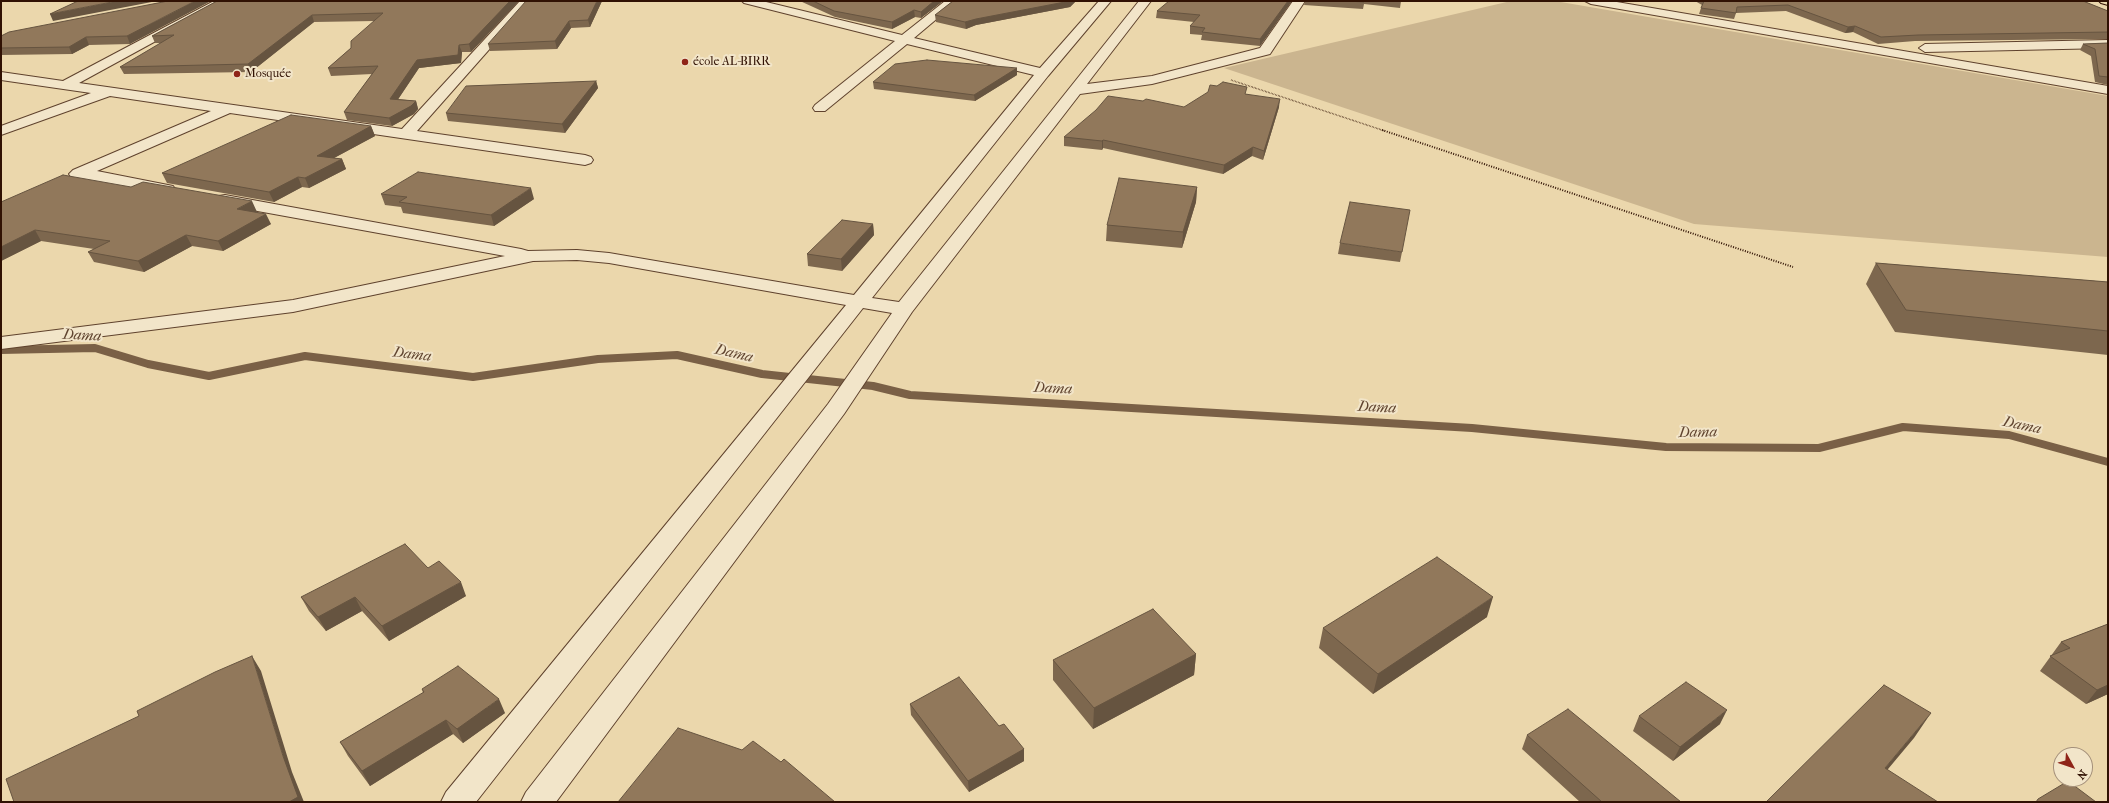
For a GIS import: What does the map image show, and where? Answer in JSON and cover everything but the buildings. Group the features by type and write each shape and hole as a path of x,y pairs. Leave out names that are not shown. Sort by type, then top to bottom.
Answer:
{"main road":[{"path":"2103,3 2108,12"}],"street":[{"path":"65,85 223,1"},
{"path":"406,134 526,1"},
{"path":"748,1 1043,73"},
{"path":"775,8 804,1"},
{"path":"820,108 952,1"},
{"path":"457,802 1043,73 1105,1"},
{"path":"537,802 836,409 904,309 1145,1"},
{"path":"1076,90 1122,85 1198,69 1265,51 1299,1"},
{"path":"1592,1 1636,1"},
{"path":"1592,1 2108,90"},
{"path":"1876,49 2108,44"},
{"path":"1,76 585,160"},
{"path":"1,131 108,92"},
{"path":"181,192 72,176 227,109"},
{"path":"212,197 532,256"},
{"path":"1,343 293,306 532,256 577,255 609,258 904,309"}],"path":[{"path":"1198,69 1793,267"}],"shaded area":[{"path":"1511,1 1555,1 2108,96 2108,257 1694,224 1224,68"}],"waterway":[{"name":"Dama","path":"1,350 95,348 148,364 209,376 305,356 473,377 598,359 677,355 762,374 873,386 910,395 1472,428 1666,447 1819,448 1903,427 2009,435 2108,462"}],"place":[{"name":"école AL-BIRR","path":"685,62"},
{"name":"Mosquée","path":"237,74"}]}
